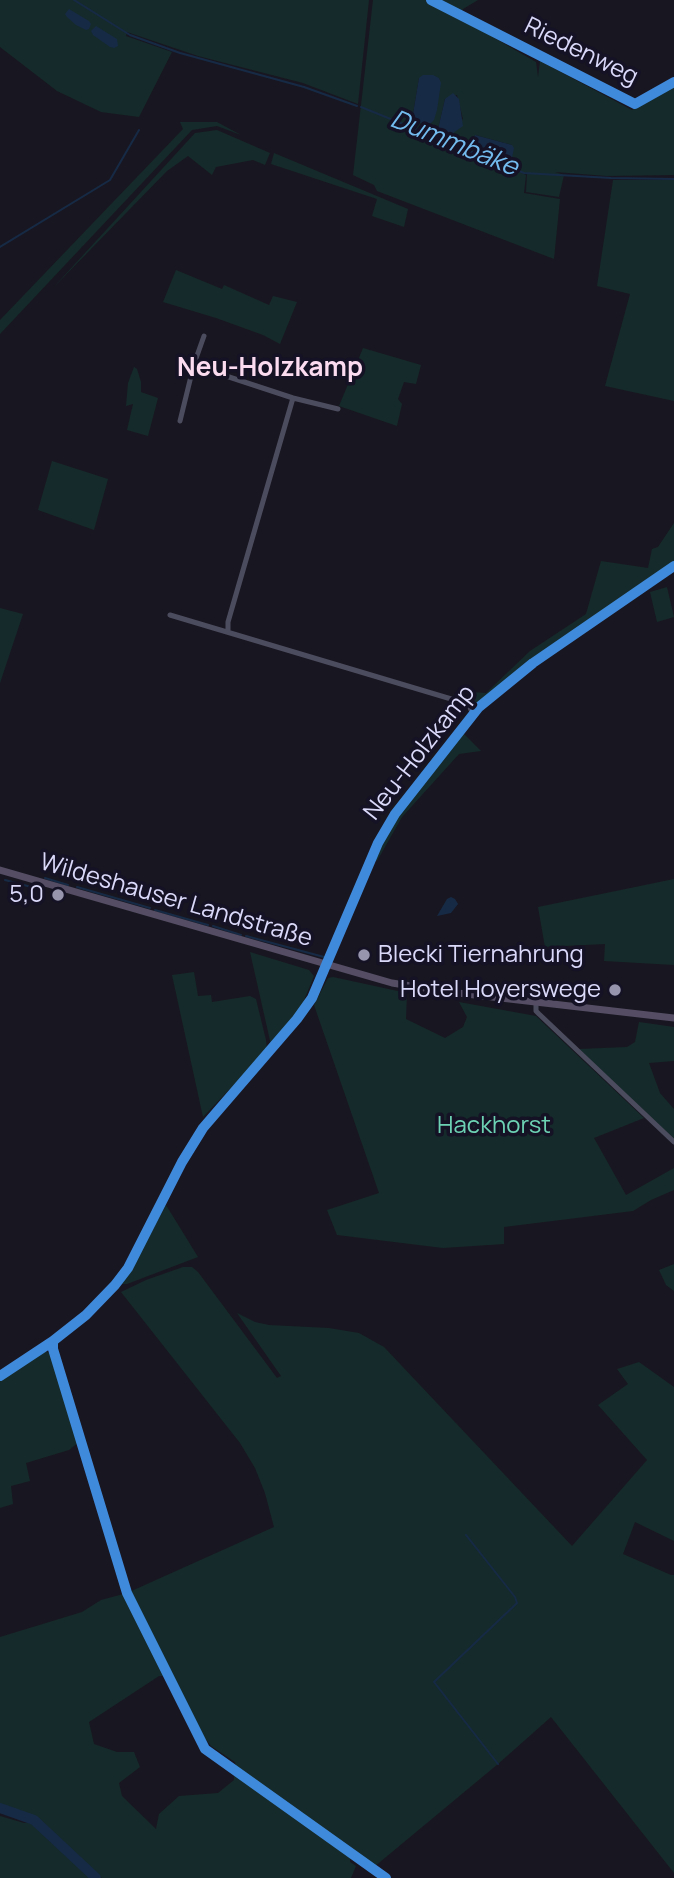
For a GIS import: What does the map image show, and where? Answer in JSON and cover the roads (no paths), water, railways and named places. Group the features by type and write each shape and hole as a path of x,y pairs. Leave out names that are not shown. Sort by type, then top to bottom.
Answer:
{"main road":[{"name":"Wildeshauser Landstraße","path":"0,870 392,983 674,1018"}],"street":[{"name":"Riedenweg","path":"431,0 635,104 674,82"},
{"path":"180,421 204,335"},
{"path":"192,374 223,375 293,398 338,409"},
{"path":"228,632 228,622 293,398"},
{"name":"Neu-Holzkamp","path":"0,1376 78,1322 115,1285 142,1244 182,1162 203,1128 312,998 378,843 406,798 473,714 533,663 674,566"},
{"name":"Neu-Holzkamp","path":"170,615 468,704 473,714"},
{"path":"536,1002 536,1010 674,1142"}],"water":[{"path":"69,9 89,21 89,29 76,25 67,17 65,14"},
{"path":"96,26 117,39 118,46 110,47 93,35 91,31"},
{"path":"433,75 439,78 441,83 437,110 429,125 414,119 413,114 419,78"},
{"path":"453,93 459,99 463,126 449,136 438,129 445,99"},
{"path":"475,135 512,145 512,158 509,161 473,145 471,143"},
{"path":"451,897 458,904 451,913 437,916 447,899"}],"waterway":[{"name":"Dummbäke","path":"74,0 130,35 180,53 304,87 357,106"},
{"name":"Dummbäke","path":"361,107 524,173 674,179"},
{"path":"0,247 110,180 139,130"},
{"path":"45,878 68,885"},
{"path":"5,880 35,888"},
{"path":"77,887 150,908"},
{"path":"155,910 208,925"},
{"path":"213,926 241,935"},
{"path":"246,936 324,957"},
{"path":"466,1535 517,1603 434,1682 498,1764"},
{"path":"0,1808 34,1820 96,1878"}],"place":[{"name":"5,0","path":"58,895"},
{"name":"Blecki Tiernahrung","path":"364,955"},
{"name":"Hotel Hoyerswege","path":"615,990"}],"district":[{"name":"Neu-Holzkamp","path":"270,369"}],"park label":[{"name":"Hackhorst","path":"494,1126"}]}
